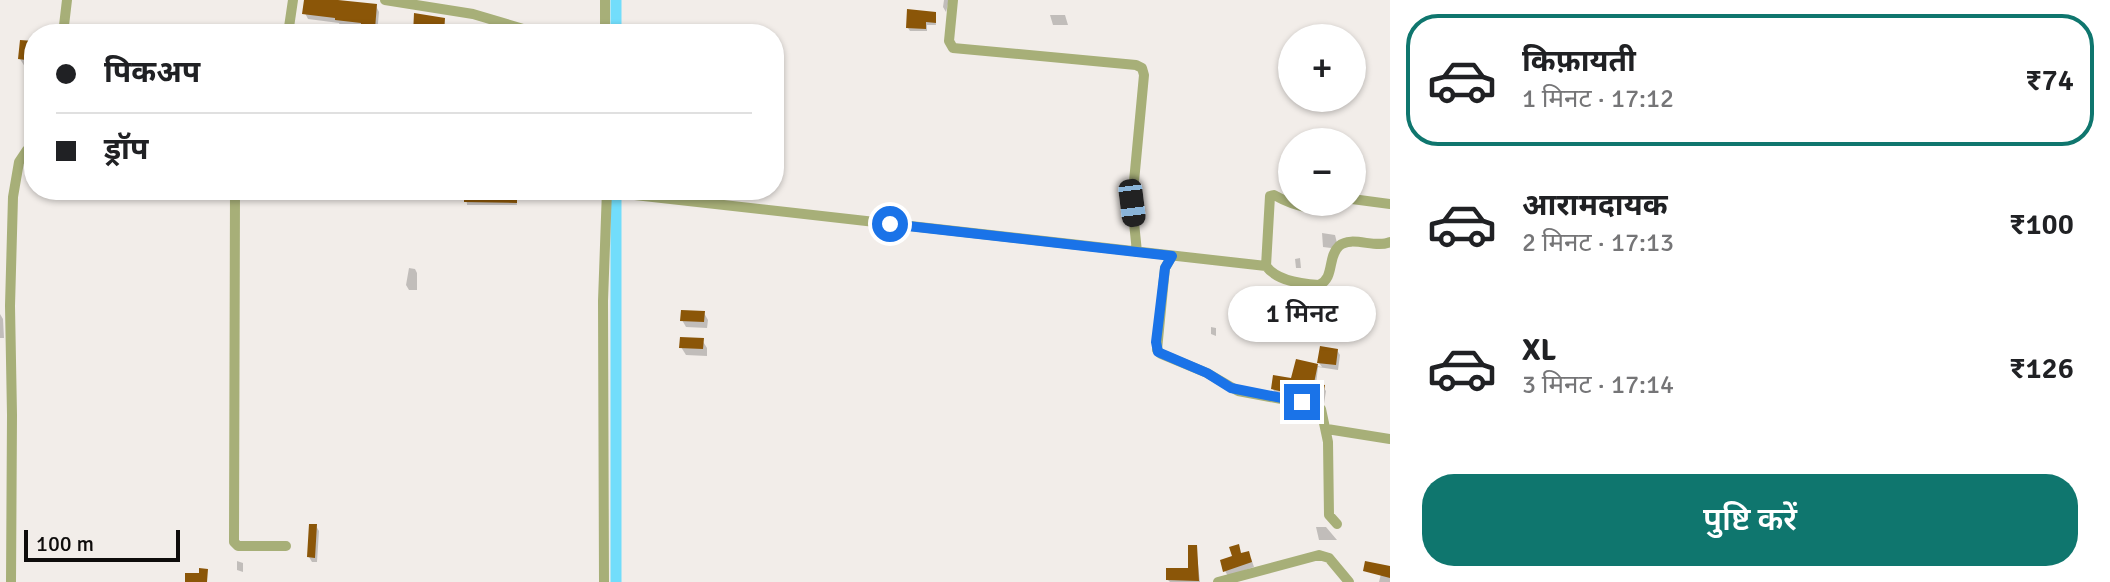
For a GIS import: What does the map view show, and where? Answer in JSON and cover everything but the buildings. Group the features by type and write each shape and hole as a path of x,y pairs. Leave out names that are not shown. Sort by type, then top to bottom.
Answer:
{"street":[{"path":"64,24 67,0"},
{"path":"289,24 293,0"},
{"path":"385,0 473,14 506,24"},
{"path":"605,0 605,24"},
{"path":"953,0 949,41 953,48 1142,68 1144,75 1132,203 1137,252"},
{"path":"11,582 6,527 5,300 14,181 24,154"},
{"path":"1278,197 1270,196 1266,266 1269,272 1286,279 1319,285 1328,279 1336,251 1341,245 1348,242 1383,245 1390,242"},
{"path":"235,200 234,542 238,546 286,546"},
{"path":"604,582 603,301 607,200"},
{"path":"678,200 1266,266"},
{"path":"1366,201 1390,204"},
{"path":"1172,256 1165,268 1156,342 1158,352 1207,373 1231,388 1318,407 1324,414 1327,429 1329,515 1337,524"},
{"path":"1327,429 1390,439"},
{"path":"1218,582 1319,555 1329,558 1349,582"}],"waterway":[{"path":"616,0 616,24"},
{"path":"616,200 616,582"}],"route":[{"path":"890,224 1172,256 1165,268 1156,342 1158,352 1207,373 1238,391 1302,402"}]}
